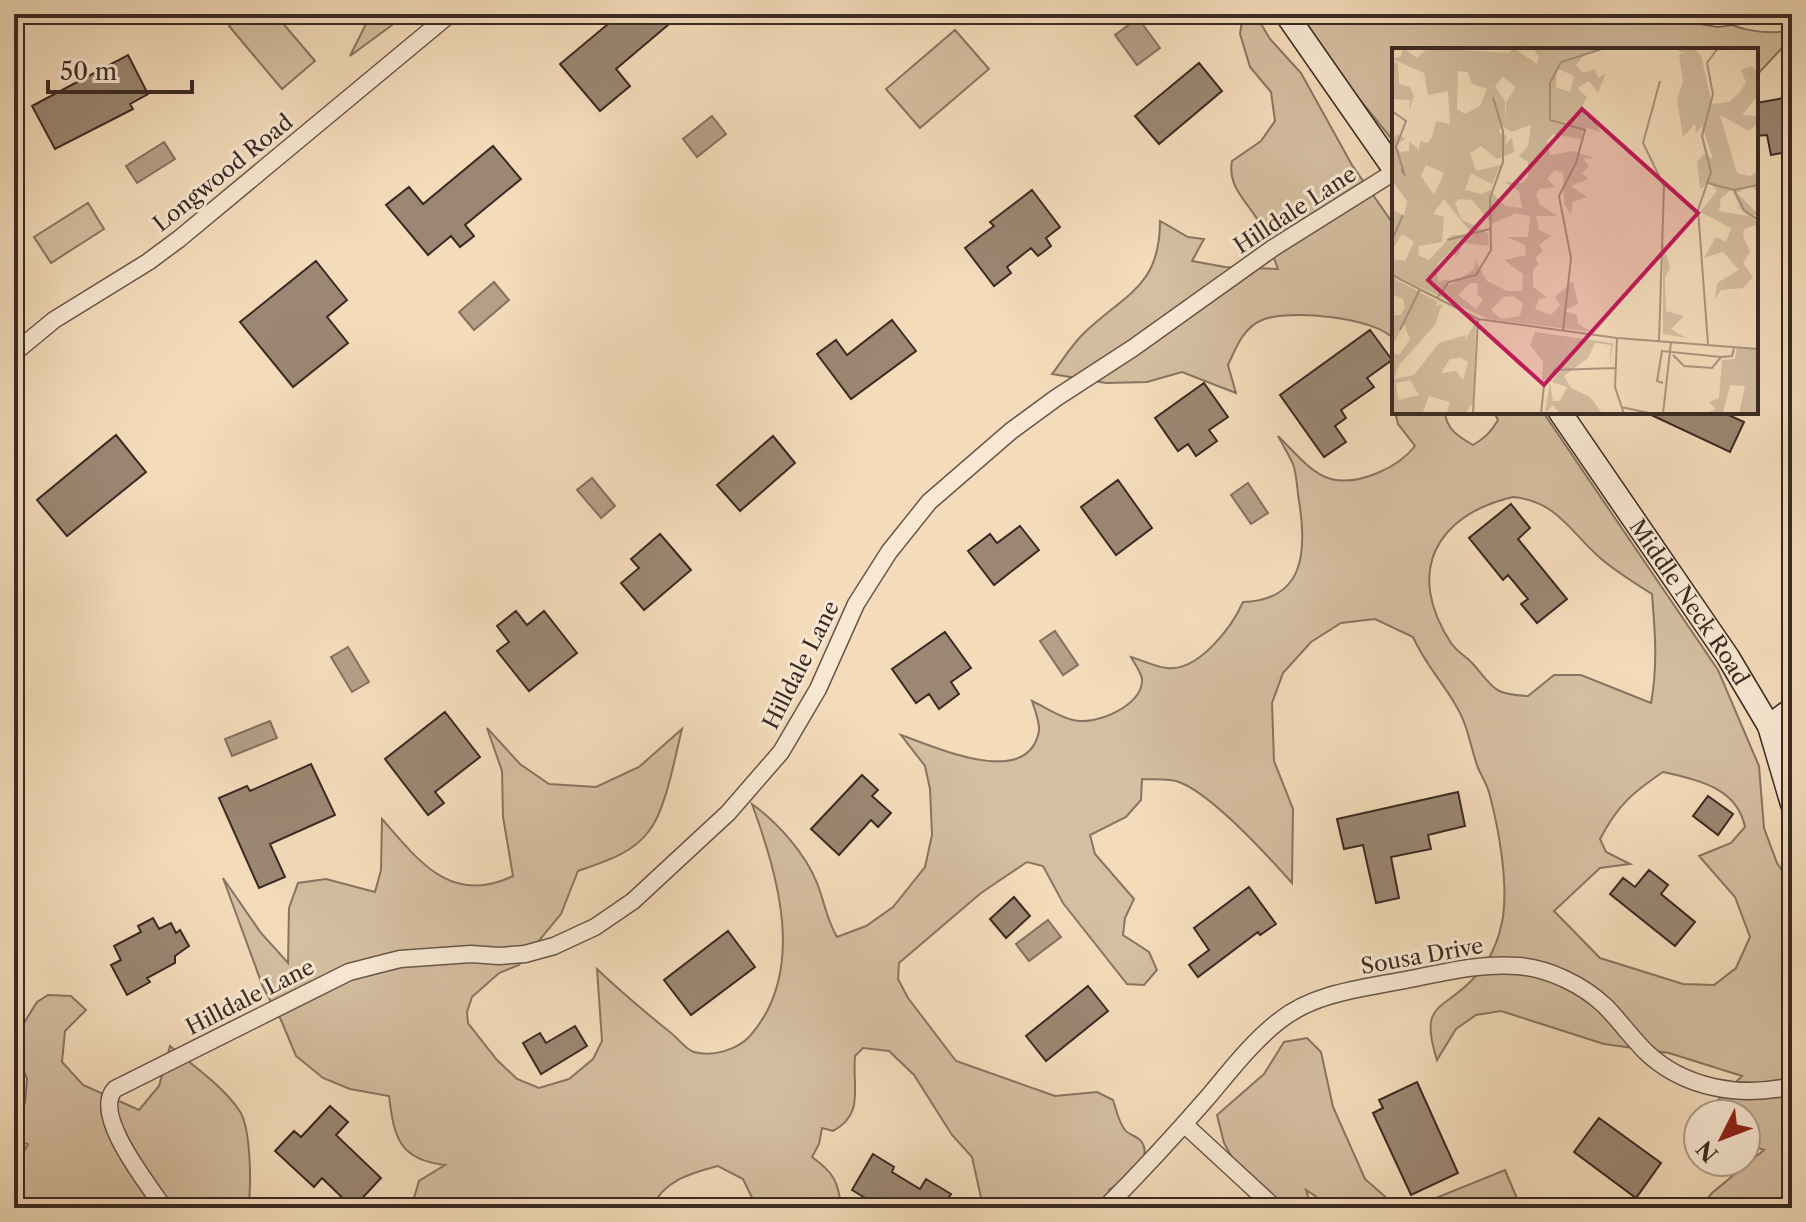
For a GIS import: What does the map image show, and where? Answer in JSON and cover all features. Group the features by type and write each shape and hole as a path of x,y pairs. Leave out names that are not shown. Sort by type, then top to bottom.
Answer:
{"main road":[{"path":"1286,14 1392,167"},
{"name":"Middle Neck Road","path":"1561,414 1728,657 1769,726 1792,804"},
{"path":"1769,726 1792,709"}],"street":[{"name":"Longwood Road","path":"14,353 54,320 148,262 179,239 450,14"},
{"path":"1692,14 1718,18 1751,14"},
{"name":"Hilldale Lane","path":"164,1208 113,1128 108,1101 115,1089 349,972 400,959 525,954 554,946 595,927 633,901 728,813 781,752 818,689 856,604 889,552 929,502 1011,431 1056,398 1133,348 1273,248 1392,171"},
{"name":"Sousa Drive","path":"1105,1208 1248,1050 1279,1021 1297,1010 1346,992 1478,966 1520,966 1547,972 1574,984 1603,1005 1645,1052 1658,1062 1705,1085 1732,1091 1768,1092 1792,1086"},
{"path":"1184,1124 1275,1208"}],"shaded area":[{"path":"243,14 275,14 315,61 282,89 229,26"},
{"path":"371,14 407,14 350,56"},
{"path":"1243,14 1255,14 1270,39 1301,73 1352,165 1392,222 1392,338 1370,326 1331,317 1291,315 1262,320 1245,333 1228,365 1236,393 1182,372 1147,382 1106,383 1052,374 1083,334 1137,288 1146,276 1154,261 1160,221 1188,237 1204,239 1192,261 1225,267 1278,269 1259,222 1232,179 1232,161 1261,141 1275,121 1271,92 1250,67 1240,34"},
{"path":"1298,14 1425,14 1442,24 1460,24 1466,14 1706,14 1748,30 1792,31 1792,37 1758,74 1758,48 1392,48 1392,140"},
{"path":"1138,18 1160,48 1137,65 1115,35"},
{"path":"955,30 989,69 920,128 886,89"},
{"path":"712,116 726,134 697,157 683,139"},
{"path":"164,142 175,159 137,183 126,166"},
{"path":"88,203 104,229 51,263 34,237"},
{"path":"494,282 509,300 474,330 459,312"},
{"path":"1396,414 1445,414 1458,436 1473,445 1498,420 1495,414 1544,414 1718,670 1759,766 1764,828 1777,863 1792,885 1792,1208 1700,1208 1730,1178 1762,1178 1762,1098 1720,1098 1742,1076 1669,1053 1604,1044 1501,1011 1476,1015 1456,1029 1437,1060 1430,1027 1432,1017 1481,970 1499,934 1504,903 1502,856 1489,792 1466,727 1450,695 1413,637 1375,619 1341,623 1311,642 1283,673 1272,703 1274,761 1293,809 1292,883 1207,799 1175,781 1142,779 1141,800 1126,817 1090,835 1095,854 1134,899 1125,918 1123,935 1149,952 1157,970 1144,985 1127,984 1063,903 1043,866 1027,862 981,893 899,963 898,979 908,998 956,1061 1055,1096 1097,1092 1113,1100 1123,1127 1141,1141 1144,1156 1135,1170 1109,1190 1112,1208 980,1208 982,1202 972,1157 952,1135 914,1075 889,1051 863,1048 855,1056 855,1099 850,1116 833,1131 822,1128 812,1157 834,1178 841,1208 757,1208 743,1179 718,1166 688,1175 671,1185 651,1208 411,1208 419,1181 445,1165 408,1152 397,1135 389,1096 350,1089 323,1078 296,1056 263,987 223,878 261,933 288,963 289,908 298,883 326,879 375,892 381,870 382,819 423,863 454,882 472,886 491,884 513,876 503,817 502,771 487,728 520,764 549,784 596,787 639,767 682,729 665,797 649,831 626,851 578,871 561,914 519,965 499,973 472,997 467,1012 468,1023 497,1060 517,1079 539,1088 569,1079 593,1059 602,1041 597,969 691,1051 717,1053 732,1049 750,1036 768,1010 778,982 783,953 778,892 752,804 781,829 798,850 817,883 837,937 866,926 893,907 925,867 932,835 930,789 925,766 901,735 957,755 999,761 1018,758 1031,749 1039,731 1032,701 1073,720 1093,720 1116,712 1135,698 1140,689 1142,679 1131,657 1167,668 1190,663 1222,635 1243,602 1264,599 1290,582 1301,554 1301,520 1294,468 1278,436 1316,472 1331,479 1366,477 1389,468 1415,446 1398,424","holes":["1513,497 1540,504 1561,518 1605,562 1652,594 1655,662 1651,703 1581,675 1554,675 1528,696 1507,694 1495,689 1451,643 1437,617 1430,593 1430,571 1436,550 1447,533 1464,518 1486,506","1663,772 1714,788 1734,803 1745,827 1731,843 1699,856 1735,897 1750,937 1736,968 1714,985 1683,984 1600,958 1554,911 1600,868 1630,864 1606,852 1600,839 1613,817 1627,801"]},
{"path":"592,478 615,506 601,518 577,490"},
{"path":"1248,483 1268,513 1251,524 1231,495"},
{"path":"1055,631 1078,665 1063,675 1040,641"},
{"path":"348,647 369,682 352,692 331,657"},
{"path":"270,721 277,738 232,756 225,739"},
{"path":"1048,920 1061,937 1029,961 1016,944"},
{"path":"48,995 71,996 86,1010 65,1031 62,1062 83,1085 139,1110 159,1086 170,1046 224,1092 239,1110 246,1129 249,1202 254,1208 14,1208 18,1162 28,1144 14,1140 14,1117 25,1103 27,1079 20,1061 19,1031 37,1002"},
{"path":"1307,1038 1321,1052 1333,1107 1365,1179 1398,1208 1333,1208 1306,1190 1312,1208 1260,1208 1224,1143 1217,1115 1264,1074 1284,1042"},
{"path":"1505,1170 1521,1208 1423,1208 1421,1204"}],"building":[{"path":"620,14 681,14 616,69 630,86 600,111 560,64"},
{"path":"128,55 148,94 130,104 133,109 55,149 32,106"},
{"path":"1199,63 1222,91 1159,144 1135,116"},
{"path":"1784,98 1792,151 1771,155 1767,135 1758,136 1758,103"},
{"path":"493,146 521,179 465,225 474,236 460,247 451,236 428,255 386,205 409,187 423,204"},
{"path":"1032,190 1060,227 1046,238 1051,246 1038,256 1031,248 1007,267 1011,273 994,286 965,248 994,226 990,222"},
{"path":"316,261 347,300 327,317 348,343 293,387 240,322"},
{"path":"892,320 916,351 851,399 817,354 836,340 847,355"},
{"path":"1370,330 1392,360 1367,378 1374,387 1341,410 1346,418 1335,426 1346,442 1324,457 1280,395"},
{"path":"1204,383 1228,417 1209,430 1217,441 1196,456 1188,444 1178,451 1155,418"},
{"path":"1649,414 1726,414 1744,422 1730,452"},
{"path":"116,435 146,472 67,536 37,500"},
{"path":"773,436 795,463 740,511 717,485"},
{"path":"1118,480 1152,528 1116,555 1081,507"},
{"path":"1511,504 1530,528 1518,539 1567,599 1537,623 1521,604 1528,599 1508,575 1503,580 1469,538"},
{"path":"1020,526 1039,550 994,585 968,551 990,534 997,543"},
{"path":"660,534 691,570 644,610 621,583 639,568 631,559"},
{"path":"516,611 527,625 544,611 577,653 529,691 497,651 509,642 497,626"},
{"path":"945,632 971,668 951,682 959,694 939,709 929,694 916,703 892,669"},
{"path":"445,712 480,757 435,792 444,803 428,815 385,759"},
{"path":"311,764 335,815 270,844 285,877 259,888 219,798 247,786 250,791"},
{"path":"862,775 878,790 872,796 891,813 878,827 871,820 839,855 811,829"},
{"path":"1458,792 1465,826 1428,835 1431,849 1391,857 1399,898 1376,903 1363,845 1344,849 1337,819"},
{"path":"1708,796 1733,814 1718,835 1693,816"},
{"path":"1649,870 1668,885 1661,894 1695,922 1675,946 1610,894 1623,878 1635,887"},
{"path":"1249,887 1276,924 1260,935 1258,932 1198,977 1189,965 1209,950 1194,928"},
{"path":"1014,897 1030,916 1006,938 990,919"},
{"path":"153,918 159,929 171,923 176,933 180,930 189,946 175,956 175,963 147,978 150,982 127,995 111,965 121,960 114,946 141,932 138,926"},
{"path":"728,931 755,967 691,1015 664,980"},
{"path":"1088,986 1108,1011 1046,1061 1026,1036"},
{"path":"575,1026 587,1046 541,1074 523,1043 540,1033 546,1043"},
{"path":"1417,1082 1458,1173 1411,1195 1373,1113 1383,1108 1379,1100"},
{"path":"330,1106 348,1122 336,1135 381,1178 353,1208 322,1178 314,1187 275,1151 294,1131 301,1137"},
{"path":"1599,1118 1661,1163 1636,1198 1574,1152"},
{"path":"873,1154 894,1167 892,1172 920,1189 926,1179 951,1194 942,1208 882,1208 852,1190"}]}
